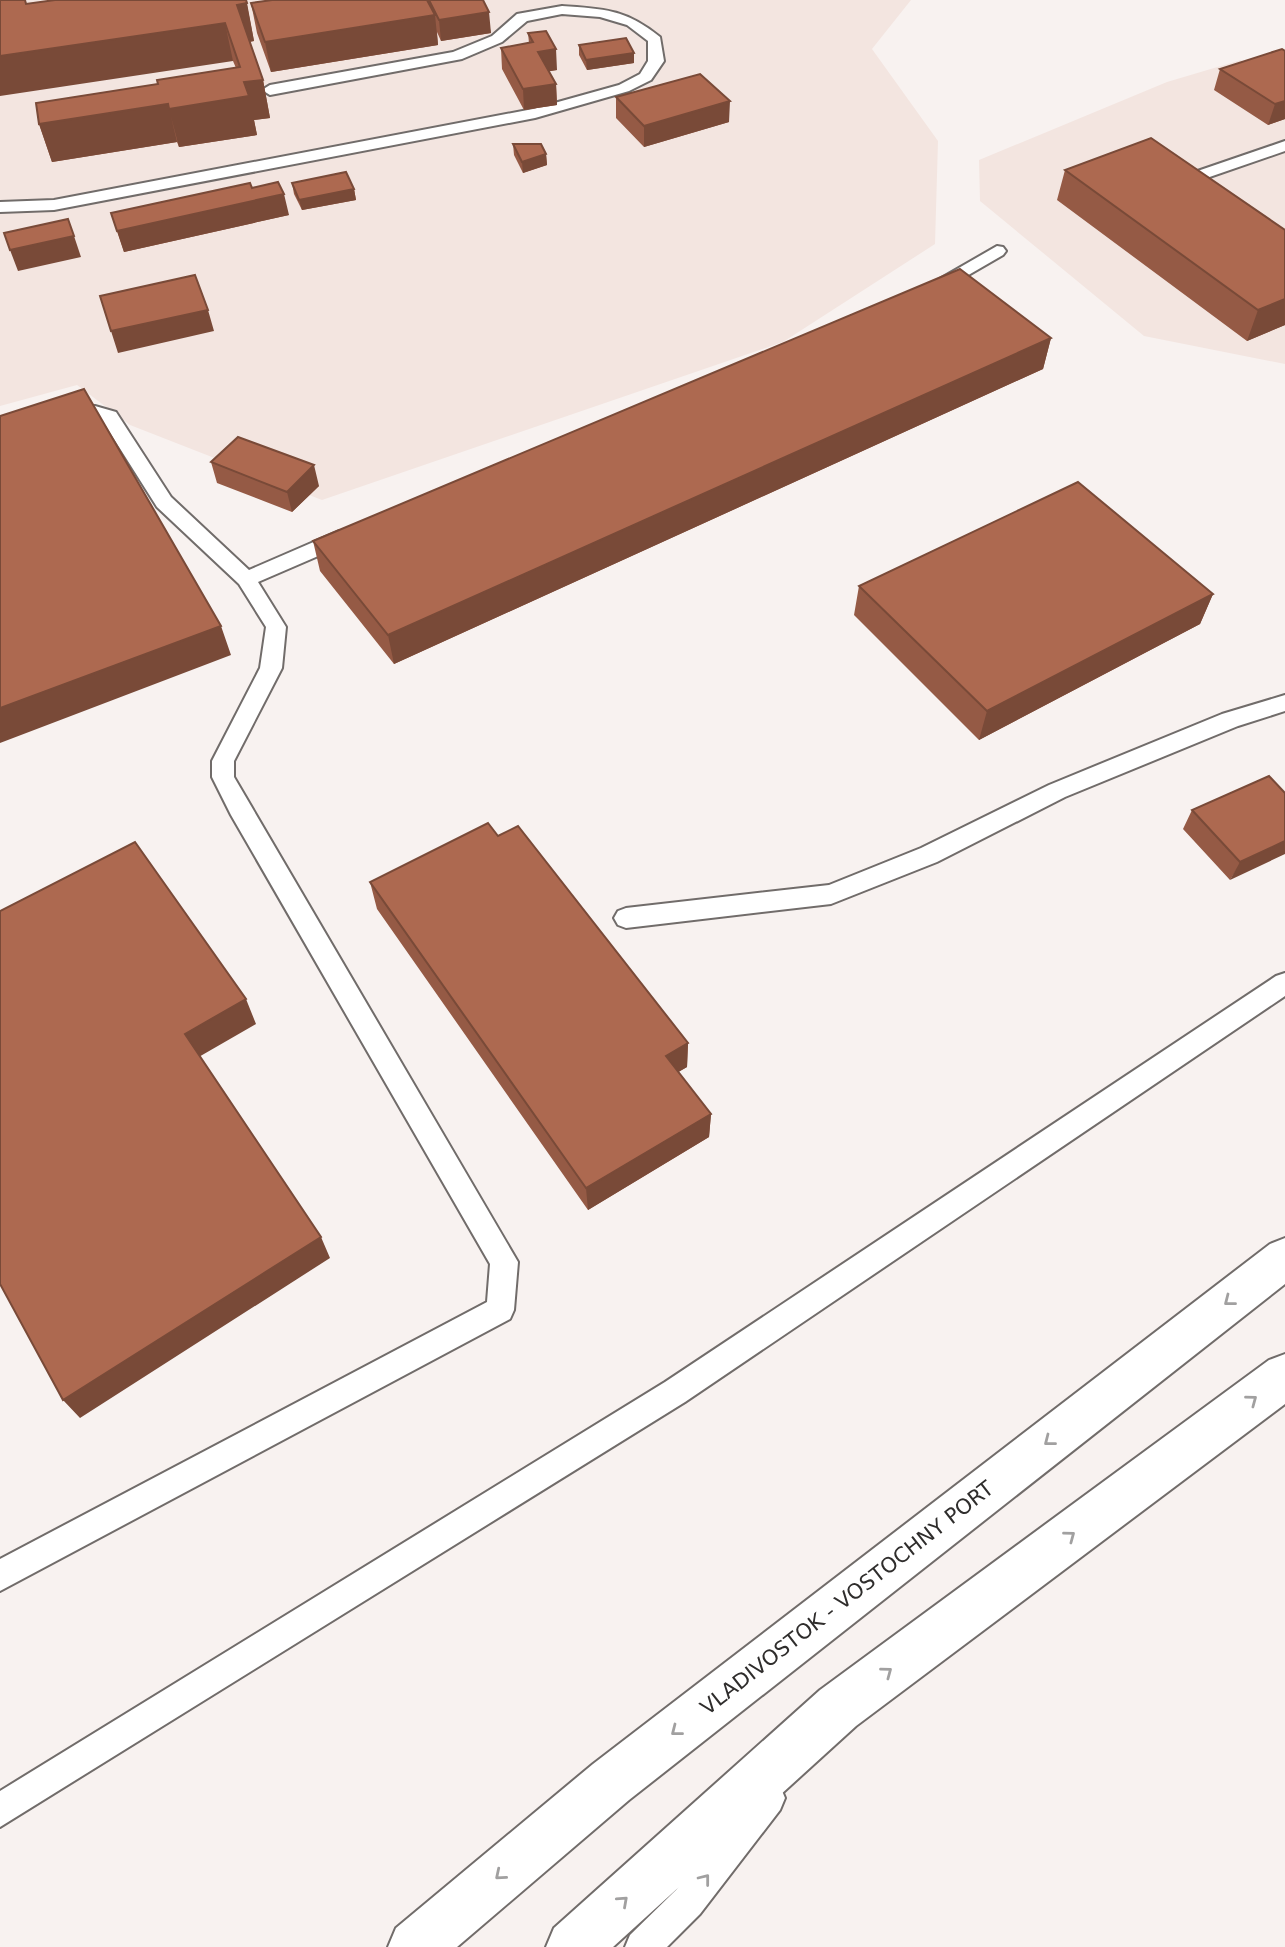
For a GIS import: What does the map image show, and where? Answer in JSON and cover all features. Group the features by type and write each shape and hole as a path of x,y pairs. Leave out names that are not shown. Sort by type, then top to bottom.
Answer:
{"highway":[{"name":"VLADIVOSTOK - VOSTOCHNY PORT","path":"415,1947 611,1782 1284,1259"},
{"path":"573,1947 838,1708 1285,1376"}],"lane":[{"path":"0,207 54,205 535,113 624,88 646,77 656,61 655,40 632,22 601,13 562,10 522,17 497,39 457,57 270,90"},
{"path":"1189,179 1285,146"},
{"path":"922,295 997,251"},
{"path":"0,427 64,411 99,412 109,416 164,502 246,579 276,627 271,668 223,761 223,776 239,809 504,1262 499,1310 0,1576"},
{"path":"246,579 359,530"},
{"path":"626,918 831,894 929,855 1057,791 1230,720 1285,703"},
{"path":"0,1810 676,1392 1285,983"},
{"path":"642,1947 688,1902 838,1708"}],"shaded area":[{"path":"0,0 911,0 872,49 938,141 935,244 783,342 322,500 130,425 77,385 0,406"},
{"path":"1241,60 1285,89 1285,364 1144,336 980,201 979,160 1167,82"}],"building":[{"path":"0,0 25,0 26,4 55,0 246,0 247,3 237,5 263,80 244,82 249,96 169,109 168,104 39,124 36,103 158,84 157,80 240,67 225,23 0,56"},
{"path":"272,0 427,0 435,15 265,42 251,3"},
{"path":"429,0 483,0 489,12 439,20"},
{"path":"546,31 556,49 538,52 556,84 523,89 501,48 533,42 528,33"},
{"path":"626,38 634,53 586,60 579,45"},
{"path":"1282,49 1285,51 1285,101 1275,104 1220,69"},
{"path":"700,74 730,101 644,126 616,97"},
{"path":"1151,138 1285,230 1285,299 1258,310 1065,170"},
{"path":"513,144 541,144 546,154 522,162"},
{"path":"346,172 354,189 299,200 292,183"},
{"path":"278,182 284,194 117,231 111,213 250,183 252,188"},
{"path":"68,219 74,236 10,250 4,233"},
{"path":"960,269 1051,338 388,635 313,541"},
{"path":"195,275 208,310 111,331 100,296"},
{"path":"84,389 221,626 0,708 0,416"},
{"path":"238,437 314,465 287,492 211,462"},
{"path":"1078,482 1213,594 987,711 859,586"},
{"path":"1269,776 1285,793 1285,841 1240,862 1192,810"},
{"path":"488,823 498,836 518,826 688,1043 666,1056 711,1114 586,1188 370,882"},
{"path":"135,842 246,999 185,1034 321,1237 63,1400 0,1284 0,911"}]}
